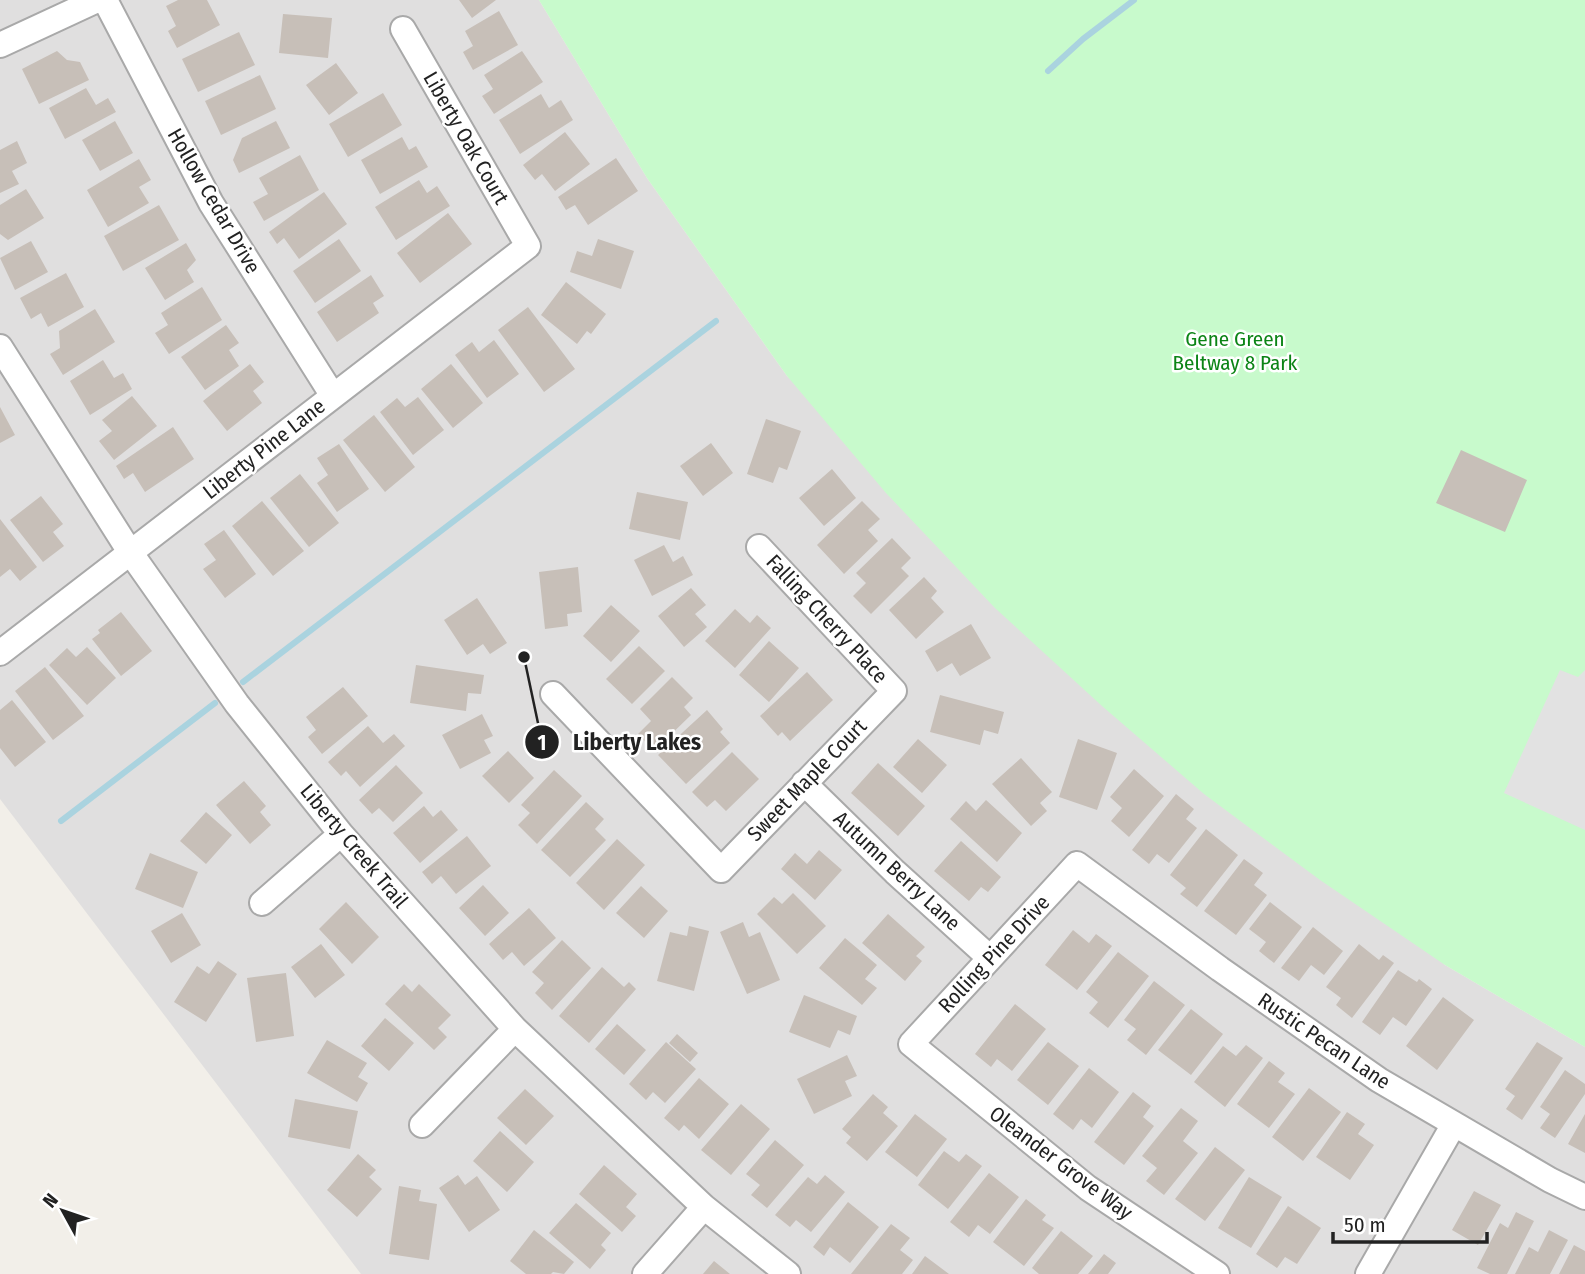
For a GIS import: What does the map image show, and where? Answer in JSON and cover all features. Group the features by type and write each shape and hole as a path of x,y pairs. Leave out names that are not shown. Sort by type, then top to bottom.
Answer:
{"street":[{"path":"0,45 97,0"},
{"name":"Hollow Cedar Drive","path":"105,0 211,204 333,396"},
{"name":"Liberty Oak Court","path":"403,29 528,246"},
{"name":"Liberty Pine Lane","path":"0,653 528,246"},
{"name":"Liberty Creek Trail","path":"0,347 130,552 237,704 341,834 515,1029 704,1207 788,1274"},
{"name":"Falling Cherry Place","path":"759,547 894,691"},
{"name":"Sweet Maple Court","path":"553,694 721,870 894,691"},
{"name":"Autumn Berry Lane","path":"804,783 895,872 990,958"},
{"path":"262,903 341,834"},
{"name":"Rolling Pine Drive","path":"911,1044 1077,864"},
{"name":"Rustic Pecan Lane","path":"1077,864 1220,969 1379,1080 1550,1180 1585,1197"},
{"path":"422,1125 515,1029"},
{"name":"Oleander Grove Way","path":"911,1044 1087,1188 1217,1274"},
{"path":"1368,1274 1454,1124"},
{"path":"645,1274 704,1207"}],"shaded area":[{"path":"0,0 539,0 647,178 787,376 1445,965 1585,1047 1585,1274 361,1274 0,799"},
{"path":"1560,670 1578,677 1585,670 1585,830 1504,793"}],"green space":[{"name":"Gene Green Beltway 8 Park","path":"539,0 1585,0 1585,1047 1445,965 1320,880 1204,794 995,608 886,493 787,376 647,178"}],"building":[{"path":"178,0 207,0 220,25 177,48 168,31 176,26 166,6"},
{"path":"459,0 496,0 472,18"},
{"path":"499,11 518,45 473,70 463,52 473,46 465,31"},
{"path":"283,14 332,18 328,58 279,53"},
{"path":"239,32 255,65 198,92 182,59"},
{"path":"57,51 67,60 80,62 89,80 39,104 22,69"},
{"path":"522,51 543,82 494,114 482,96 493,89 484,75"},
{"path":"336,63 358,93 329,115 306,85"},
{"path":"260,75 276,109 221,135 205,101"},
{"path":"86,88 96,105 108,98 116,112 65,139 49,108"},
{"path":"383,93 402,125 348,157 329,124"},
{"path":"541,94 549,108 561,100 573,120 520,154 499,120"},
{"path":"115,121 133,153 100,171 82,140"},
{"path":"276,121 290,148 239,173 233,160 242,138"},
{"path":"565,132 590,164 555,191 542,174 535,180 523,165"},
{"path":"402,137 409,150 416,146 428,167 380,194 361,160"},
{"path":"17,141 27,163 12,171 19,184 0,193 0,150"},
{"path":"300,155 319,190 264,221 253,202 268,194 259,178"},
{"path":"616,158 638,191 588,225 575,205 566,210 558,197"},
{"path":"139,159 151,180 139,187 149,203 108,227 87,190"},
{"path":"419,180 427,193 437,186 450,206 396,240 375,207"},
{"path":"26,189 44,218 8,240 0,234 0,205"},
{"path":"324,192 347,224 299,259 284,238 277,244 269,232"},
{"path":"159,205 179,240 123,271 104,236"},
{"path":"448,213 472,244 420,283 397,253"},
{"path":"339,239 361,271 315,303 293,271"},
{"path":"598,239 634,251 621,289 570,272 577,251 592,256"},
{"path":"31,241 48,272 15,290 0,258"},
{"path":"186,243 196,260 187,270 194,282 165,300 145,268"},
{"path":"66,273 84,307 48,327 41,313 31,319 20,298"},
{"path":"371,275 384,296 373,303 379,313 337,342 317,312"},
{"path":"566,282 606,314 591,334 587,331 577,344 541,315"},
{"path":"202,287 222,320 169,354 155,333 168,325 161,313"},
{"path":"528,307 575,369 544,392 498,330"},
{"path":"95,309 115,342 63,375 50,354 60,348 59,331"},
{"path":"226,325 239,343 229,350 239,366 205,390 181,357"},
{"path":"494,340 519,374 487,398 455,355 472,342 479,352"},
{"path":"103,360 114,378 123,373 132,389 90,415 70,381"},
{"path":"250,364 264,382 253,391 262,403 227,431 203,401"},
{"path":"451,364 483,403 453,428 421,389"},
{"path":"132,396 157,426 114,460 99,441 112,431 102,420"},
{"path":"418,397 444,430 413,455 380,412 397,398 405,407"},
{"path":"0,407 15,435 0,443"},
{"path":"374,415 415,467 385,492 343,440"},
{"path":"766,419 801,431 787,470 779,467 773,483 747,474"},
{"path":"173,427 194,459 145,492 133,473 124,479 116,466"},
{"path":"711,443 733,473 703,496 680,466"},
{"path":"339,444 369,489 337,512 317,483 328,475 317,458"},
{"path":"1461,450 1527,480 1505,532 1436,503"},
{"path":"832,469 856,498 824,526 799,498"},
{"path":"300,474 339,523 309,547 270,498"},
{"path":"637,492 688,502 680,540 629,529"},
{"path":"41,496 63,524 53,532 64,546 43,562 10,520"},
{"path":"262,501 304,551 273,576 232,526"},
{"path":"862,501 880,519 868,530 878,541 844,574 817,545"},
{"path":"0,519 37,567 20,581 10,569 0,577"},
{"path":"224,530 256,574 225,598 203,569 216,560 204,544"},
{"path":"892,538 911,558 901,568 909,576 871,614 853,596 866,583 856,573"},
{"path":"664,545 673,562 683,556 693,575 652,596 634,560"},
{"path":"578,567 582,612 567,614 568,626 545,629 539,572"},
{"path":"924,577 937,591 931,598 944,612 916,639 889,610"},
{"path":"691,588 706,605 695,614 707,627 684,647 658,616"},
{"path":"477,598 507,643 490,654 483,644 467,655 444,620"},
{"path":"611,605 640,631 611,662 583,636"},
{"path":"735,609 750,623 757,615 771,628 735,668 705,641"},
{"path":"121,612 152,651 121,676 92,639 100,633 98,630"},
{"path":"971,624 991,658 960,676 952,663 937,672 925,651"},
{"path":"769,641 799,668 769,702 739,675"},
{"path":"639,646 665,671 632,704 606,679"},
{"path":"87,647 116,678 87,705 49,665 67,648 76,657"},
{"path":"416,665 484,675 481,694 468,693 466,711 410,703"},
{"path":"45,667 84,716 53,740 15,691"},
{"path":"807,672 833,700 790,741 782,732 778,736 760,716"},
{"path":"672,677 693,698 684,707 691,715 654,751 638,734 651,721 640,709"},
{"path":"343,687 368,716 322,754 308,737 316,730 306,717"},
{"path":"940,695 1004,712 998,734 984,730 980,745 930,732"},
{"path":"12,700 46,742 15,767 0,748 0,710"},
{"path":"707,710 723,729 720,732 730,743 686,784 658,755"},
{"path":"482,714 493,736 484,740 491,753 460,769 442,735"},
{"path":"368,726 383,743 394,734 405,746 360,787 346,771 341,776 328,762"},
{"path":"918,739 947,765 922,793 893,767"},
{"path":"1078,739 1117,753 1097,810 1059,797"},
{"path":"508,751 534,778 509,803 482,776"},
{"path":"732,752 759,779 726,811 715,800 707,807 692,792"},
{"path":"1021,758 1052,792 1040,803 1047,811 1031,826 992,784"},
{"path":"878,763 925,806 898,836 851,793"},
{"path":"396,765 423,793 393,822 379,808 372,814 359,800"},
{"path":"1134,769 1164,796 1129,837 1111,821 1122,808 1110,797"},
{"path":"554,770 582,796 537,844 518,825 530,813 521,805"},
{"path":"244,781 266,806 260,812 271,825 250,844 216,805"},
{"path":"1176,794 1194,809 1186,819 1197,828 1169,863 1157,854 1149,864 1132,850"},
{"path":"986,800 1022,833 997,862 950,819 966,801 976,811"},
{"path":"586,802 604,819 595,829 606,840 570,877 541,850"},
{"path":"424,806 433,817 441,810 458,830 420,863 393,833"},
{"path":"206,812 232,835 206,864 180,841"},
{"path":"1206,829 1238,855 1197,907 1180,894 1186,888 1170,875"},
{"path":"467,836 491,866 456,894 441,876 432,884 422,872"},
{"path":"617,839 645,865 604,910 576,883"},
{"path":"961,841 1001,877 988,892 981,887 969,901 934,871"},
{"path":"819,850 842,870 815,900 781,869 795,853 807,864"},
{"path":"150,853 198,872 183,908 135,889"},
{"path":"1244,859 1263,873 1254,885 1267,895 1236,935 1204,911"},
{"path":"483,885 509,913 485,936 459,908"},
{"path":"641,886 668,911 644,938 616,913"},
{"path":"793,893 826,926 797,954 757,914 774,897 782,904"},
{"path":"346,902 379,937 352,964 319,929"},
{"path":"1270,902 1302,927 1274,963 1259,951 1266,942 1249,929"},
{"path":"529,908 556,938 524,966 512,952 503,960 489,944"},
{"path":"182,913 201,945 171,963 151,931"},
{"path":"888,914 925,947 916,956 922,961 905,981 862,943"},
{"path":"743,922 749,937 760,932 780,980 747,994 720,932"},
{"path":"689,926 709,931 694,991 657,981 670,932 687,936"},
{"path":"1313,927 1343,951 1324,975 1311,965 1299,981 1281,968"},
{"path":"1073,930 1089,943 1096,934 1112,946 1077,990 1045,965"},
{"path":"845,938 877,965 865,979 877,988 862,1005 819,968"},
{"path":"562,940 591,968 552,1010 535,993 544,983 532,972"},
{"path":"321,944 345,975 315,998 291,967"},
{"path":"1359,944 1379,960 1383,955 1394,963 1352,1018 1336,1005 1341,998 1326,987"},
{"path":"1118,952 1149,976 1108,1028 1089,1013 1098,1002 1086,992"},
{"path":"218,961 237,974 206,1022 174,1002 197,966 209,974"},
{"path":"602,967 624,987 629,982 636,989 589,1043 559,1016"},
{"path":"1398,970 1417,982 1419,979 1432,989 1406,1026 1393,1017 1380,1035 1362,1022"},
{"path":"286,973 294,1036 256,1042 247,978"},
{"path":"1154,981 1185,1005 1146,1055 1127,1040 1136,1029 1124,1020"},
{"path":"404,984 412,992 419,984 451,1015 438,1028 447,1037 434,1050 385,1004"},
{"path":"804,995 857,1016 850,1035 838,1030 830,1048 789,1032"},
{"path":"1443,997 1474,1020 1437,1070 1406,1046"},
{"path":"1015,1004 1046,1029 1012,1071 997,1059 991,1067 975,1054"},
{"path":"1191,1009 1223,1034 1191,1075 1158,1050"},
{"path":"385,1018 414,1043 389,1071 361,1046"},
{"path":"617,1024 646,1050 624,1075 595,1049"},
{"path":"677,1034 698,1053 690,1062 669,1043"},
{"path":"327,1040 367,1063 358,1077 368,1083 357,1102 307,1073"},
{"path":"666,1042 696,1069 665,1103 653,1092 646,1100 629,1084"},
{"path":"1048,1042 1079,1066 1048,1105 1017,1080"},
{"path":"1537,1042 1563,1058 1522,1120 1506,1109 1515,1096 1505,1089"},
{"path":"1246,1045 1263,1058 1225,1107 1194,1082 1223,1046 1236,1056"},
{"path":"847,1055 857,1076 845,1081 852,1096 814,1114 797,1079"},
{"path":"1269,1061 1285,1073 1278,1082 1295,1094 1269,1128 1237,1104"},
{"path":"1089,1068 1119,1092 1092,1128 1081,1119 1073,1130 1053,1114"},
{"path":"1565,1070 1585,1084 1585,1094 1555,1138 1540,1128 1550,1114 1540,1107"},
{"path":"699,1078 729,1104 699,1139 684,1125 679,1131 664,1118"},
{"path":"1309,1088 1341,1112 1303,1161 1272,1137"},
{"path":"525,1089 554,1116 526,1145 497,1118"},
{"path":"1133,1092 1151,1106 1143,1117 1154,1126 1124,1165 1094,1142"},
{"path":"873,1094 888,1107 883,1113 898,1126 867,1161 846,1143 851,1137 842,1129"},
{"path":"295,1099 358,1111 350,1149 288,1137"},
{"path":"741,1104 770,1129 731,1175 701,1150"},
{"path":"1181,1108 1198,1121 1183,1141 1198,1153 1164,1195 1146,1181 1157,1168 1142,1156"},
{"path":"1347,1112 1365,1124 1358,1134 1374,1145 1350,1180 1316,1157"},
{"path":"915,1114 947,1139 917,1177 885,1152"},
{"path":"1585,1114 1585,1153 1568,1144"},
{"path":"500,1131 534,1162 507,1192 473,1161"},
{"path":"775,1140 804,1165 767,1208 751,1195 760,1185 746,1174"},
{"path":"1215,1147 1245,1170 1205,1221 1175,1199"},
{"path":"944,1151 959,1162 966,1154 982,1166 948,1209 918,1185"},
{"path":"358,1154 376,1170 369,1177 382,1189 357,1217 327,1190"},
{"path":"604,1165 637,1194 626,1207 636,1216 622,1232 579,1194"},
{"path":"989,1173 1019,1197 990,1234 978,1225 969,1237 950,1222"},
{"path":"458,1175 465,1185 477,1176 500,1210 469,1232 439,1188"},
{"path":"825,1175 845,1192 811,1232 796,1220 790,1227 775,1215 808,1177 817,1184"},
{"path":"1249,1177 1282,1197 1251,1248 1218,1228"},
{"path":"399,1186 421,1190 419,1201 437,1204 429,1260 389,1254"},
{"path":"1474,1191 1501,1205 1478,1245 1452,1230"},
{"path":"1026,1199 1046,1215 1042,1220 1054,1228 1024,1266 993,1242"},
{"path":"848,1202 879,1227 850,1263 830,1247 824,1256 813,1247"},
{"path":"576,1203 611,1233 601,1245 606,1250 590,1269 549,1233"},
{"path":"1288,1206 1321,1228 1297,1264 1285,1257 1277,1268 1256,1254"},
{"path":"1516,1212 1534,1221 1507,1274 1490,1274 1477,1268 1500,1223 1508,1228"},
{"path":"891,1224 910,1238 900,1250 913,1260 902,1274 851,1274"},
{"path":"534,1230 574,1262 564,1274 526,1274 510,1261"},
{"path":"1549,1230 1568,1240 1550,1274 1515,1274 1529,1247 1538,1252"},
{"path":"1061,1231 1093,1256 1078,1274 1039,1274 1032,1268"},
{"path":"1574,1245 1585,1251 1585,1274 1559,1274"},
{"path":"1104,1254 1116,1263 1108,1274 1088,1274"},
{"path":"925,1256 949,1274 912,1274"},
{"path":"714,1261 730,1274 703,1274"}],"waterway":[{"path":"1048,71 1083,39 1134,0"},
{"path":"243,682 716,321"},
{"path":"61,821 215,703"}],"place":[{"name":"Liberty Lakes","path":"524,657"}]}
